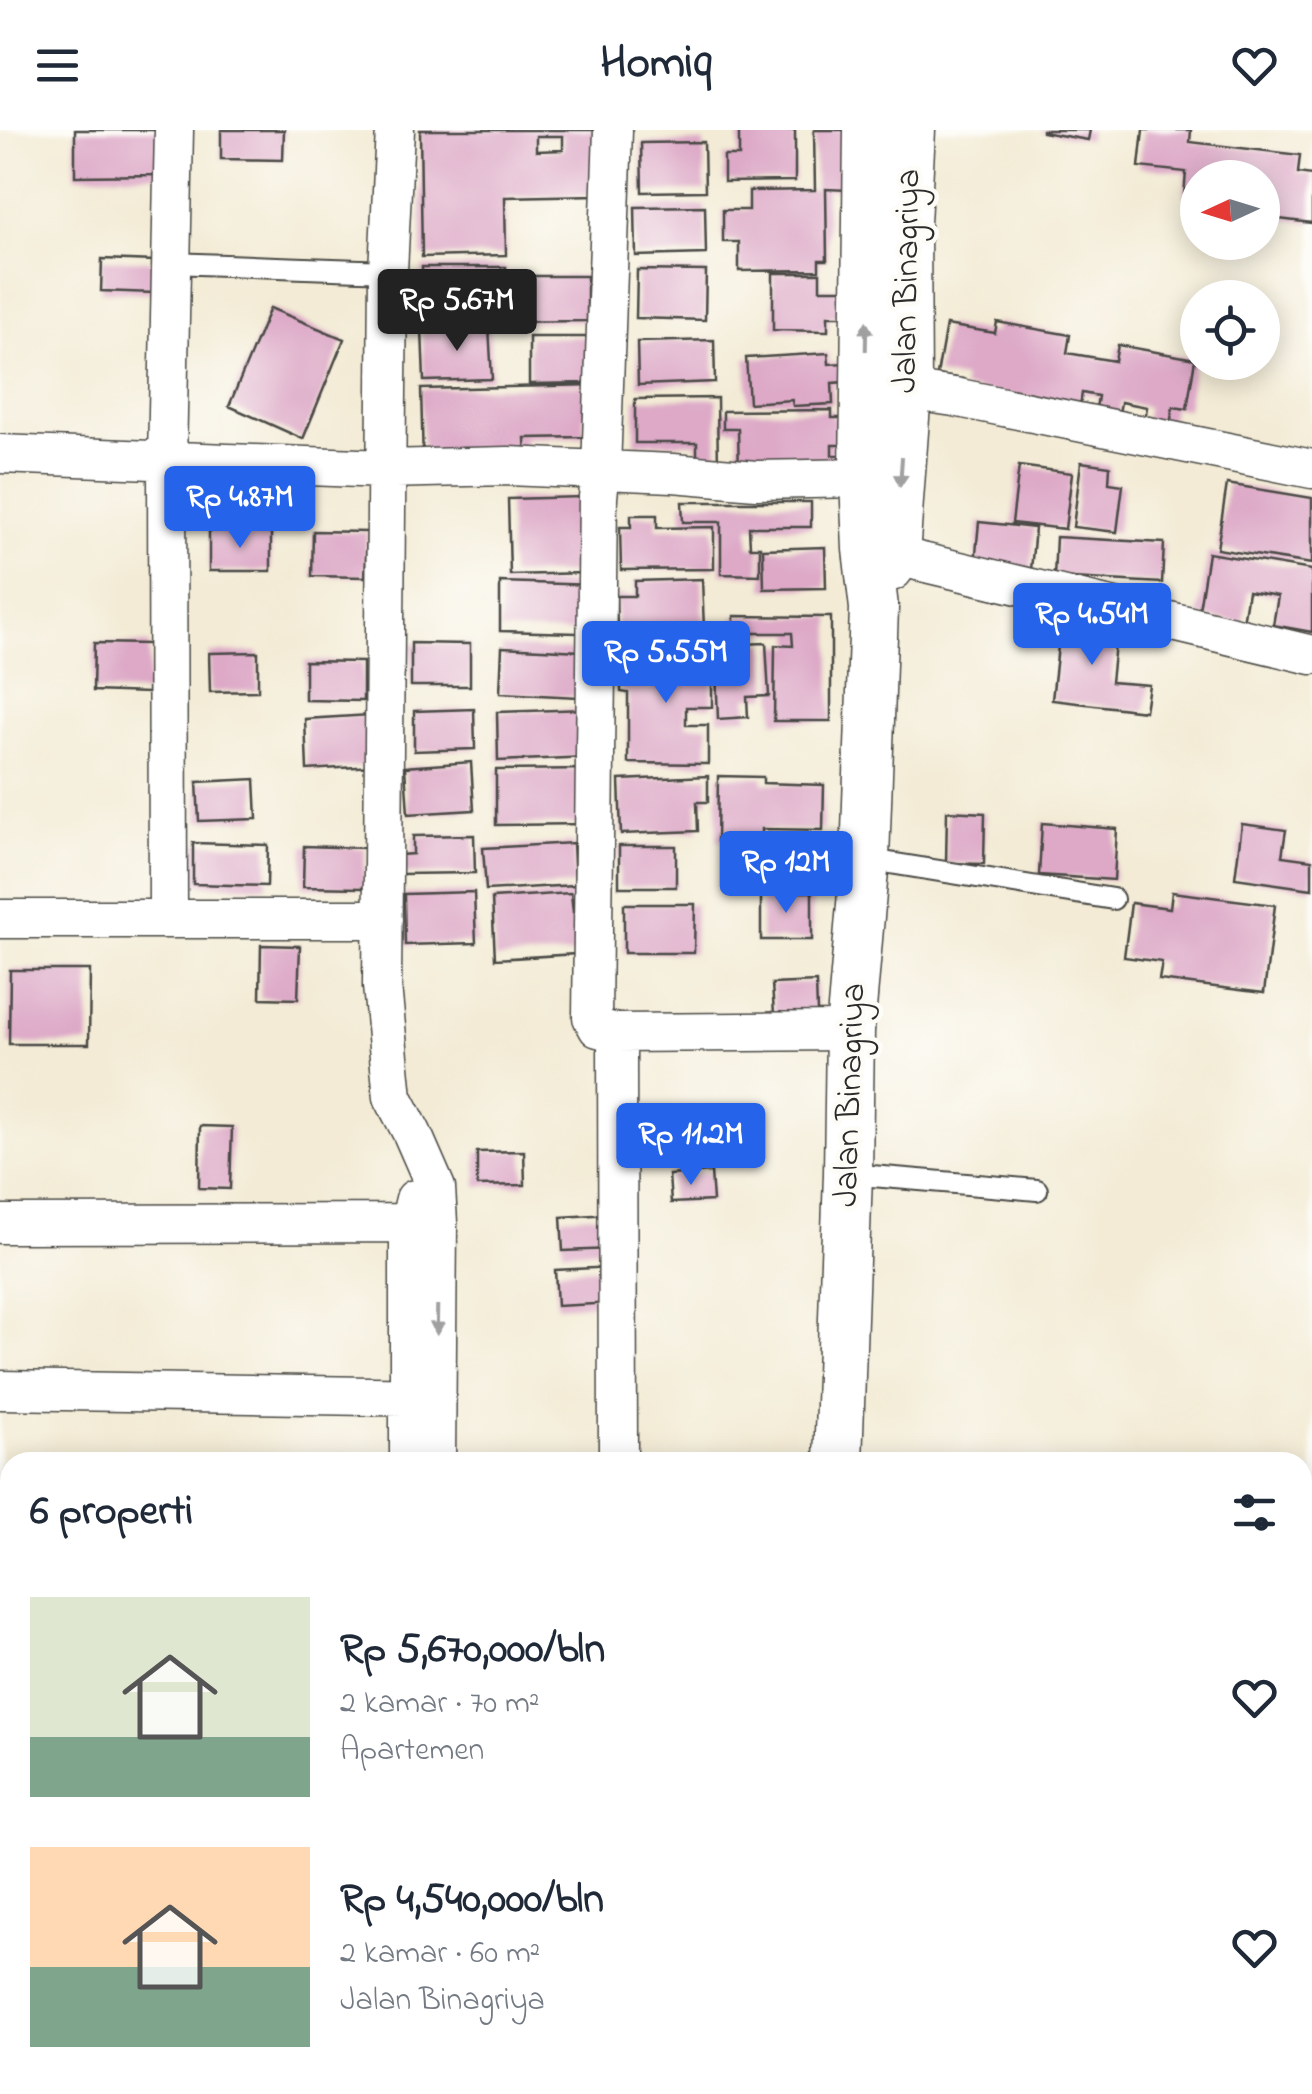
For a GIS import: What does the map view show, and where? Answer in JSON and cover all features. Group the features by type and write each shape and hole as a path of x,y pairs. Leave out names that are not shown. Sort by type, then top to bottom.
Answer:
{"street":[{"path":"168,919 167,459 174,130"},
{"path":"395,130 385,468 382,986 392,1097 425,1163 422,1397 410,1452"},
{"path":"613,130 598,497 592,1017 598,1028 618,1032 850,1031"},
{"name":"Jalan Binagriya","path":"838,1452 850,1031 865,858 874,608 907,390 887,220 868,130"},
{"name":"Jalan Binagriya","path":"881,552 864,478 887,220 911,130"},
{"path":"907,390 1312,469"},
{"path":"0,454 385,468 508,466 756,480 864,478"},
{"path":"881,552 1312,655"},
{"path":"0,919 383,919"},
{"path":"618,1032 618,1452"},
{"path":"0,1224 424,1224"},
{"path":"0,1390 422,1397"},
{"path":"422,1397 434,1452"}],"lane":[{"path":"171,263 388,271"},
{"path":"865,858 1113,899"},
{"path":"848,1174 1037,1190"}],"building":[{"path":"75,130 160,130 160,175 75,176"},
{"path":"221,130 284,130 283,160 221,159"},
{"path":"420,130 595,130 596,195 505,197 506,255 422,257","holes":["536,136 563,136 563,150 536,151"]},
{"path":"739,130 795,130 795,181 724,182 724,156 739,156"},
{"path":"814,130 849,130 849,190 826,189 827,260 819,260 819,270 739,271 739,242 723,242 723,210 749,210 749,191 815,190"},
{"path":"1042,130 1090,130 1088,140"},
{"path":"1143,130 1191,130 1190,142 1300,155 1298,173 1312,175 1312,223 1280,219 1280,160 1180,160 1180,171 1139,167"},
{"path":"704,142 705,191 642,192 641,143"},
{"path":"705,206 706,254 636,256 635,207"},
{"path":"102,259 155,261 154,293 101,291"},
{"path":"422,267 506,267 506,276 587,276 587,321 423,323"},
{"path":"637,270 706,271 705,320 636,318"},
{"path":"773,273 820,273 820,289 845,289 845,316 828,316 828,331 773,330"},
{"path":"270,308 344,339 303,439 229,406"},
{"path":"997,322 1070,335 1067,353 1115,361 1118,345 1180,356 1180,380 1192,380 1187,409 1173,407 1170,425 1145,421 1147,407 1121,402 1118,419 1095,415 1098,396 1082,393 1080,406 962,388 964,379 937,375 946,325 995,333"},
{"path":"489,327 492,379 424,381 422,330"},
{"path":"529,337 592,337 592,383 529,384"},
{"path":"714,340 715,382 638,385 637,342"},
{"path":"828,353 829,364 844,363 845,382 832,383 833,404 793,406 792,400 749,403 746,358"},
{"path":"596,385 596,415 584,415 584,437 525,438 526,461 423,463 421,389"},
{"path":"717,398 718,471 697,470 697,443 635,443 635,399"},
{"path":"832,410 832,418 849,418 849,445 832,445 832,455 853,455 853,476 739,476 738,429 723,429 723,411"},
{"path":"1081,462 1110,466 1109,483 1123,485 1117,532 1073,527"},
{"path":"1019,466 1072,473 1065,529 1012,523"},
{"path":"1227,484 1312,498 1312,564 1217,549"},
{"path":"582,497 585,573 510,575 508,499"},
{"path":"682,502 811,502 811,527 749,527 750,547 760,547 760,575 721,574 721,522 683,522"},
{"path":"631,515 657,515 657,528 714,527 714,569 621,570 620,527 631,527"},
{"path":"979,522 1035,528 1031,570 975,564"},
{"path":"209,531 271,531 271,571 209,571"},
{"path":"313,531 367,532 365,577 312,576"},
{"path":"1056,537 1164,543 1162,583 1054,577"},
{"path":"825,547 826,588 764,589 763,549"},
{"path":"1208,553 1312,570 1312,632 1273,625 1278,596 1248,591 1243,623 1198,616"},
{"path":"702,579 704,629 663,631 663,639 638,640 638,627 617,628 616,596 635,596 635,581"},
{"path":"500,582 594,585 578,633 500,631"},
{"path":"734,616 831,617 831,721 774,721 775,645 793,646 792,633 734,633"},
{"path":"1061,619 1117,625 1111,682 1149,685 1145,711 1052,700"},
{"path":"94,643 149,644 148,693 93,691"},
{"path":"411,643 470,644 470,686 411,686"},
{"path":"766,643 769,696 747,697 748,717 718,719 715,645"},
{"path":"633,644 665,644 665,656 712,657 712,707 686,707 686,725 708,725 708,764 628,763 628,693 621,692 621,665 634,665"},
{"path":"502,647 580,651 578,697 500,693"},
{"path":"258,652 258,691 210,692 209,653"},
{"path":"305,661 363,662 363,701 305,700"},
{"path":"474,709 475,749 414,751 414,711"},
{"path":"586,709 588,757 498,761 497,712"},
{"path":"370,715 373,766 307,770 305,719"},
{"path":"471,762 474,810 408,814 405,767"},
{"path":"590,769 590,824 496,825 496,770"},
{"path":"708,776 708,802 697,802 698,831 621,834 619,780"},
{"path":"718,776 763,777 763,783 824,785 823,830 762,829 762,842 717,841"},
{"path":"255,779 257,819 199,821 197,782"},
{"path":"947,811 985,813 984,864 946,863"},
{"path":"1042,823 1117,829 1114,880 1039,875"},
{"path":"1242,824 1286,830 1282,856 1312,860 1312,889 1235,878"},
{"path":"474,835 475,873 401,874 400,855 413,854 413,836"},
{"path":"193,843 268,845 267,886 193,884"},
{"path":"573,843 575,885 486,890 483,848"},
{"path":"304,846 365,848 364,888 303,887"},
{"path":"619,846 676,846 676,887 619,887"},
{"path":"474,892 476,943 405,945 404,894"},
{"path":"761,892 812,892 812,940 761,940"},
{"path":"1172,892 1275,905 1264,993 1159,980 1162,962 1124,957 1131,903 1170,908"},
{"path":"571,893 573,912 581,911 576,954 495,959 492,898"},
{"path":"624,904 695,904 694,953 624,953"},
{"path":"261,945 300,946 298,999 260,998"},
{"path":"10,970 90,970 89,1044 9,1044"},
{"path":"816,982 817,1012 774,1014 772,984"},
{"path":"718,1118 719,1151 672,1152 671,1119"},
{"path":"200,1126 232,1127 230,1189 199,1188"},
{"path":"524,1151 525,1185 477,1186 477,1152"},
{"path":"711,1172 713,1201 671,1203 669,1175"},
{"path":"610,1214 612,1249 563,1251 561,1217"},
{"path":"613,1267 614,1303 557,1306 555,1270"}]}
